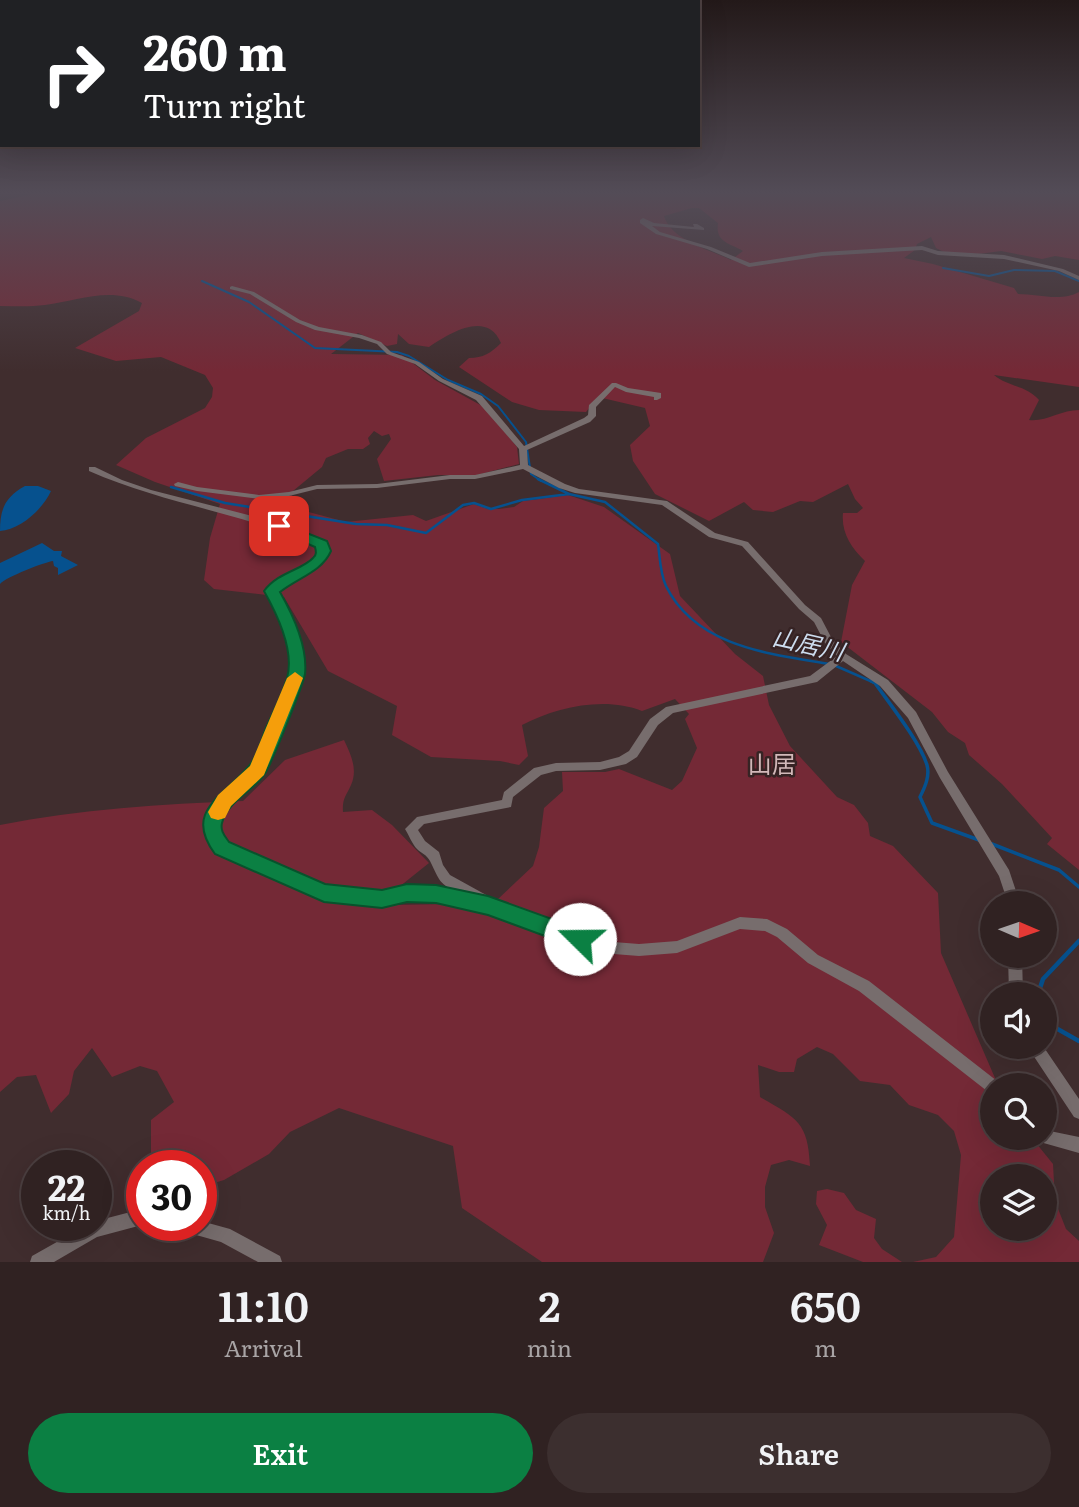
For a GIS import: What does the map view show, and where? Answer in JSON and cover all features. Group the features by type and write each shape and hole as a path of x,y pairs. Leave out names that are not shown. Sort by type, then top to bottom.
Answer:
{"street":[{"path":"721,253 749,265 847,253"},
{"path":"938,253 1004,257 1065,271 1079,278"},
{"path":"232,288 252,293 298,321 317,329 360,336 379,343 389,353 417,363 441,380 466,391 487,405 523,449 524,466"},
{"path":"523,449 587,420 592,416 592,407 614,384 626,390 658,395 657,398"},
{"path":"178,484 259,497 289,494 317,487 377,486 450,477 475,477 524,466 555,483 578,491 664,503 712,535 745,544 802,607 818,620 828,641 843,656 884,683 912,715 944,775 1005,874 1010,891"},
{"path":"92,469 116,477 135,489 279,526 322,544 324,551 319,561 287,578 271,591 283,612 292,638 296,676 258,770 225,801 212,822 212,835 222,848 324,893 382,899 407,893 436,894 488,906 601,947 639,950 677,947 740,923 767,925 782,933 814,959 864,986 980,1077"},
{"path":"488,906 484,900 448,882 436,871 435,856 421,845 411,829 421,821 507,804 508,795 538,771 556,767 600,766 622,761 633,754 654,722 670,710 806,681 822,673 843,656"},
{"path":"1043,1059 1079,1112"},
{"path":"1057,1140 1079,1145"},
{"path":"38,1262 94,1230 126,1221"},
{"path":"217,1233 274,1262"}],"shaded area":[{"path":"0,253 715,253 731,260 740,253 911,253 904,258 1014,288 1018,294 1065,297 1079,292 1079,387 994,375 1028,391 1039,400 1029,420 1079,410 1079,870 1047,844 1052,838 1002,784 969,755 965,743 948,732 932,712 841,642 852,585 865,561 855,551 845,533 843,513 857,513 863,508 848,484 813,502 800,501 773,512 753,510 744,502 709,521 655,494 633,461 630,445 650,426 645,408 598,397 586,412 539,410 512,402 459,367 469,358 486,354 501,343 495,333 478,326 457,331 429,347 409,344 398,334 397,344 387,346 358,333 331,354 402,355 435,380 484,407 517,447 519,464 477,475 438,475 384,481 377,459 391,439 389,434 382,436 374,431 368,438 370,444 363,449 348,449 326,458 322,467 293,491 290,507 346,522 413,515 426,521 474,504 488,509 499,509 514,507 523,501 568,495 604,507 670,554 680,596 735,654 763,676 769,705 790,746 837,797 854,805 868,823 870,836 893,846 938,893 941,953 980,1043 980,1059 987,1059 993,1073 980,1073 980,1150 1042,1150 1053,1164 980,1164 980,1241 1057,1241 1057,1206 1066,1229 1079,1241 1079,1262 913,1262 936,1257 954,1237 961,1155 954,1131 938,1115 909,1105 890,1085 860,1081 833,1054 817,1047 797,1059 794,1072 779,1072 758,1065 760,1097 792,1116 798,1123 807,1140 810,1166 789,1160 771,1165 765,1187 765,1207 774,1233 763,1262 542,1262 462,1208 453,1146 339,1108 290,1132 269,1154 217,1182 217,1150 151,1150 151,1120 174,1102 157,1071 140,1066 112,1077 92,1048 74,1071 69,1094 51,1113 36,1075 17,1077 0,1092 0,825 121,808 243,801 285,760 344,740 354,773 343,812 372,810 392,825 429,863 399,887 393,905 450,904 482,914 533,866 539,847 544,808 563,791 562,772 605,772 619,769 672,790 682,781 697,748 685,719 689,714 675,699 642,711 612,704 597,704 565,709 535,719 522,725 528,756 519,765 500,761 431,757 392,735 397,706 328,671 284,597 214,589 204,580 210,538 220,504 155,482 116,465 146,438 205,408 212,397 213,388 205,375 161,357 116,361 75,348 139,311 142,303 130,298 94,296 39,306 0,306"},
{"path":"1011,253 1079,253 1079,260 1055,256 1042,259"},
{"path":"827,1189 844,1193 856,1210 876,1219 874,1238 882,1249 902,1262 863,1262 819,1245 827,1225 816,1204 817,1191"}],"water":[{"path":"25,486 38,486 51,491 42,505 23,523 0,531 5,504"},
{"path":"42,543 54,551 62,551 61,556 78,565 58,575 58,568 53,561 17,574 0,584 0,563"}],"waterway":[{"path":"943,268 989,276 1014,270 1055,271 1079,281"},
{"path":"202,281 249,302 315,348 397,352 409,356 448,380 481,394 498,406 526,442 531,474 538,479"},
{"path":"538,479 569,494"},
{"path":"171,487 225,503 356,524 387,525 426,533 463,505 474,503 491,509 522,500 569,494"},
{"name":"山居川","path":"569,494 605,502 658,544 661,571 666,586 679,606 696,623 715,635 759,651 829,664"},
{"name":"山居川","path":"836,666 875,683"},
{"name":"山居川","path":"871,681 875,683"},
{"name":"山居川","path":"875,683 918,745 927,765 928,773 920,797 932,823 979,840"},
{"name":"山居川","path":"992,844 1059,870 1079,887"},
{"name":"山居川","path":"1042,982 1079,941"},
{"name":"山居川","path":"1057,1029 1079,1041"}],"slow traffic":[{"path":"218,812 225,801 258,770 295,678"}],"district":[{"name":"山居","path":"772,765"}],"route":[{"path":"279,526 322,544 324,551 319,561 287,578 271,591 283,612 292,638 296,676 258,770 225,801 212,822 212,835 222,848 324,893 382,899 407,893 436,894 488,906 580,939"}]}
